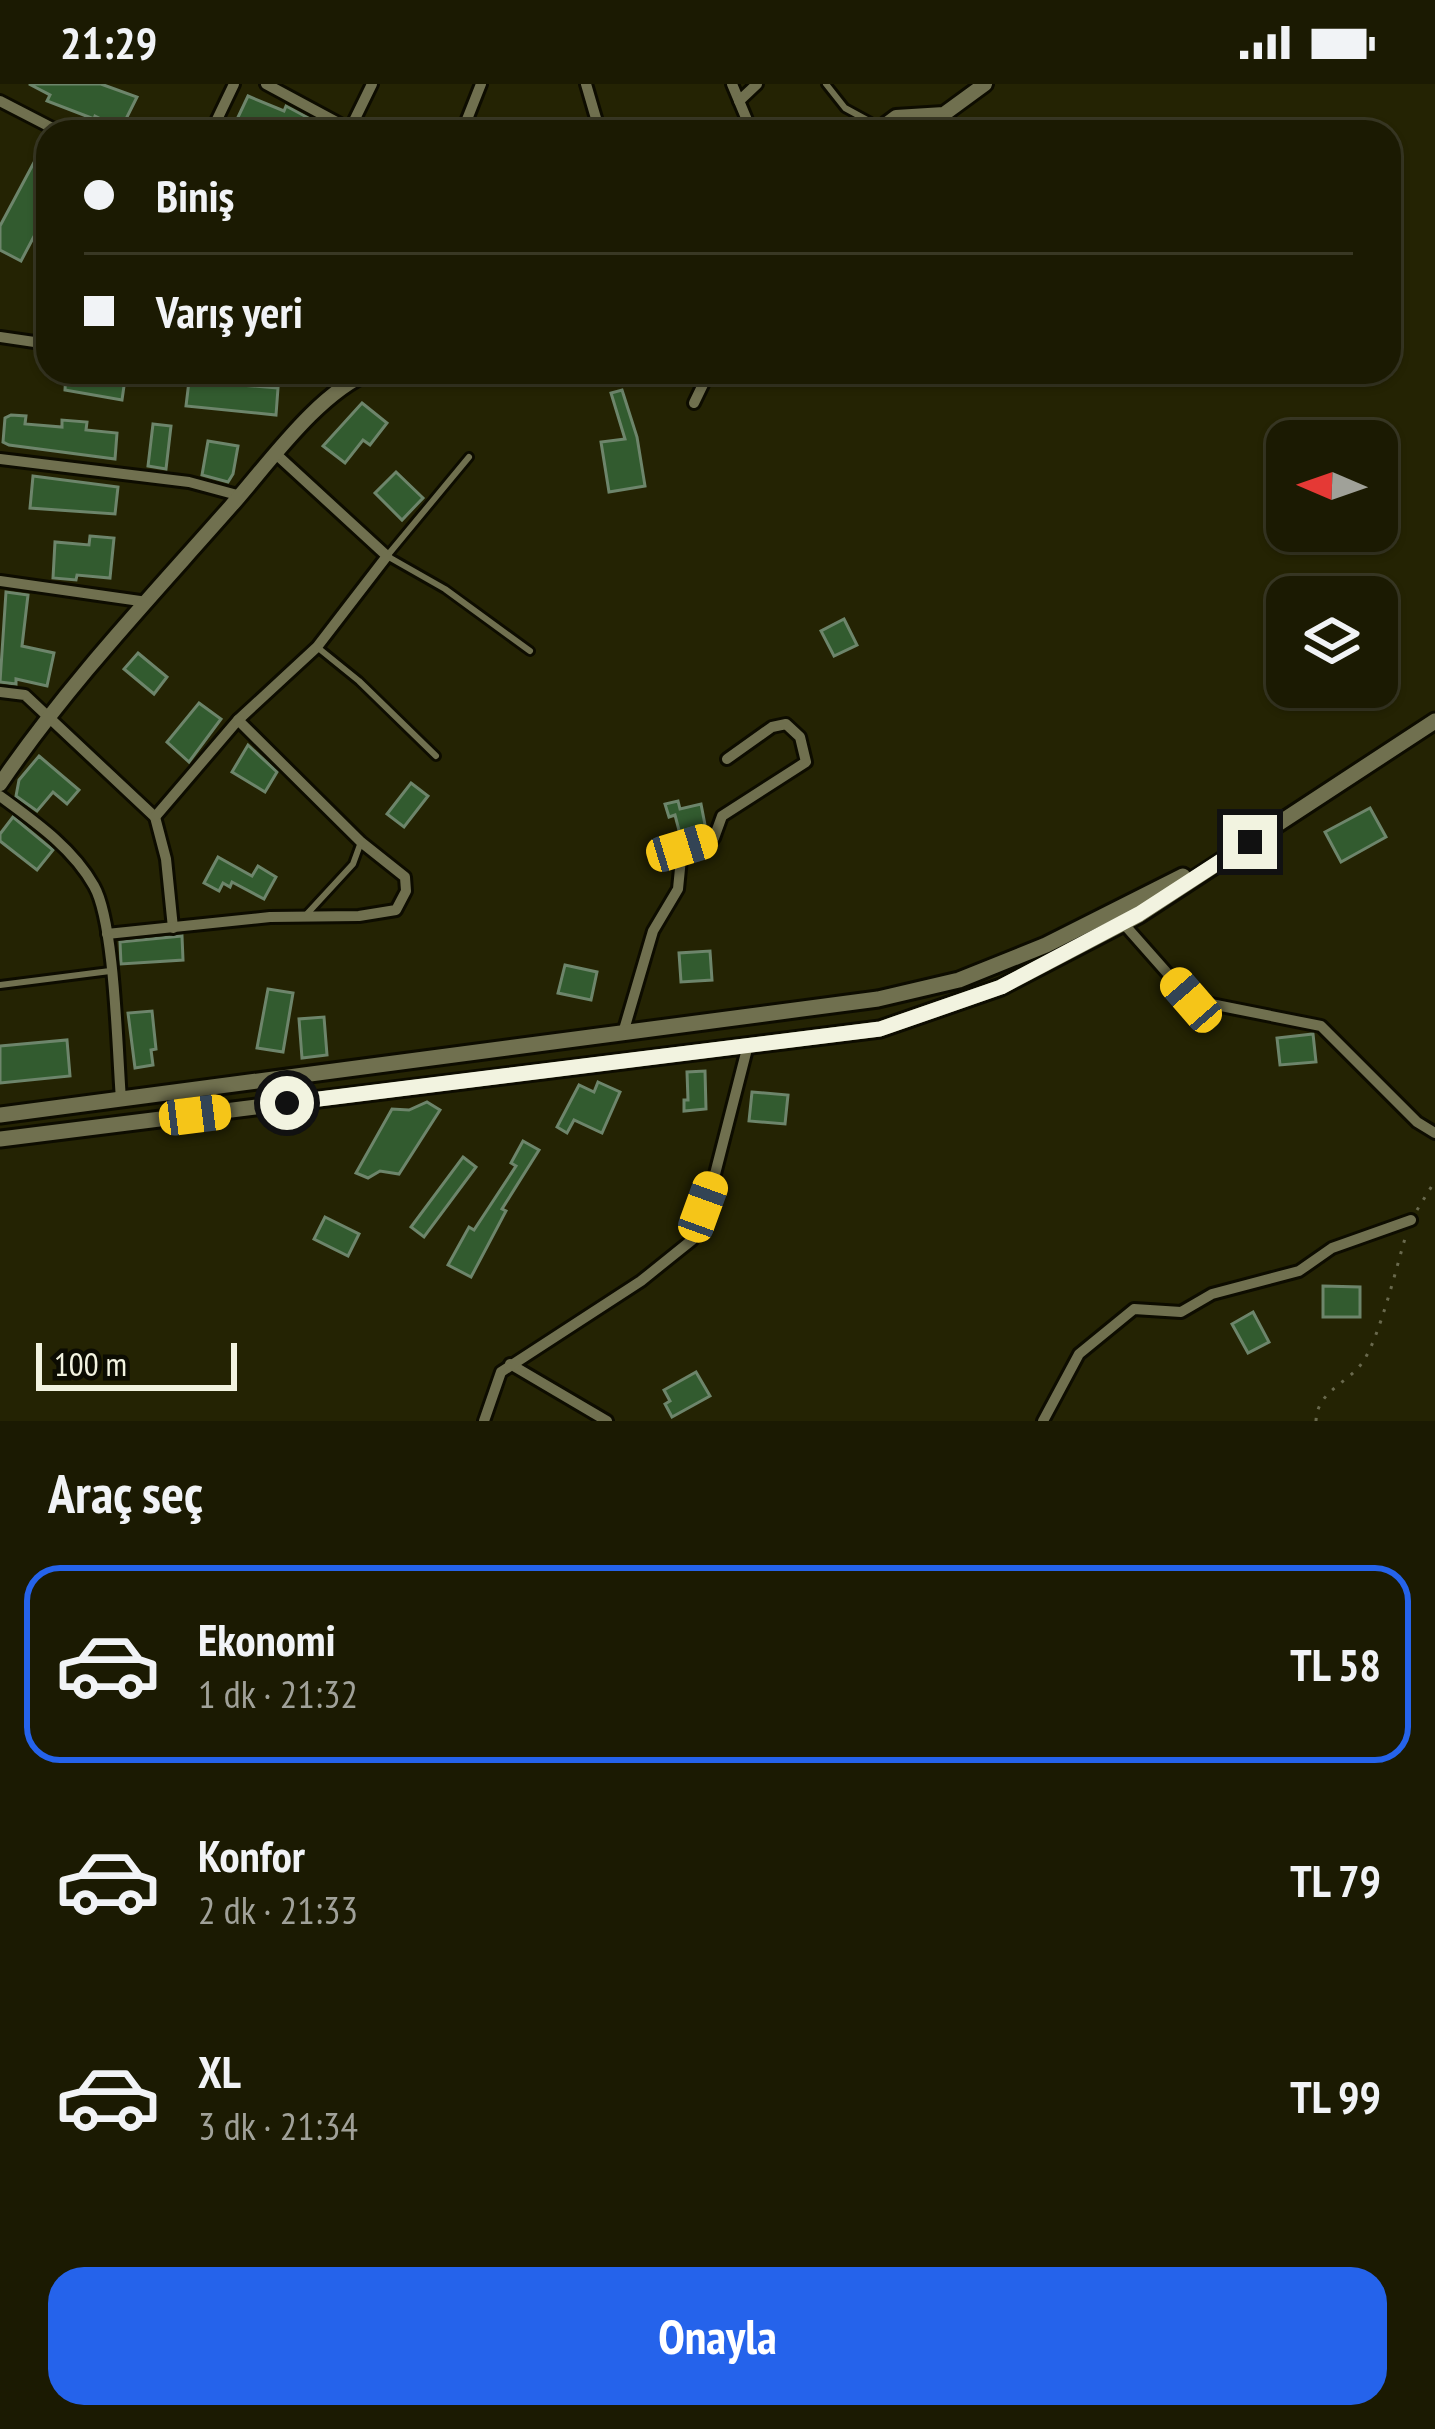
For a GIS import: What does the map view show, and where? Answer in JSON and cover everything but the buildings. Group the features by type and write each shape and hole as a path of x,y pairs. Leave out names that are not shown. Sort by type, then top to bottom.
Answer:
{"main road":[{"path":"0,1139 880,1029 1001,987 1124,923 1435,721"},
{"path":"0,1115 878,999 959,980 1046,945 1250,842"}],"street":[{"path":"217,120 234,84"},
{"path":"266,84 332,120"},
{"path":"357,120 372,84"},
{"path":"467,120 482,84"},
{"path":"586,84 596,120"},
{"path":"732,84 747,120"},
{"path":"740,101 757,84"},
{"path":"892,120 944,115 985,84"},
{"path":"0,101 37,120"},
{"path":"0,337 36,342"},
{"path":"0,784 6,764 46,716 344,384"},
{"path":"694,403 703,384"},
{"path":"155,818 238,720 316,647 387,556 277,454"},
{"path":"0,459 189,482 241,496"},
{"path":"0,581 146,602"},
{"path":"0,692 25,695 155,818 166,859 173,928"},
{"path":"107,934 397,910 406,891 405,877 361,842 238,720"},
{"path":"623,1033 653,931 678,889 682,848 714,838 722,816 806,762 800,737 786,724 772,727 727,759"},
{"path":"0,796 52,836 95,887 107,934 122,1099"},
{"path":"1124,923 1191,1000 1322,1026 1417,1122 1435,1133"},
{"path":"484,1421 501,1372 510,1364 641,1281 692,1240 715,1174 748,1045"},
{"path":"1043,1421 1078,1354 1134,1309 1181,1312 1212,1294 1299,1271 1332,1248 1411,1220"},
{"path":"510,1364 607,1421"}],"lane":[{"path":"826,84 845,108 864,120"},
{"path":"470,457 387,556 445,589 530,650"},
{"path":"316,647 359,681 436,756"},
{"path":"303,918 352,864 361,842"},
{"path":"0,985 110,971"}],"path":[{"path":"1316,1421 1326,1395 1364,1362 1411,1220 1435,1181"}],"route":[{"path":"287,1103 880,1029 1001,987 1139,914 1250,842"}]}
